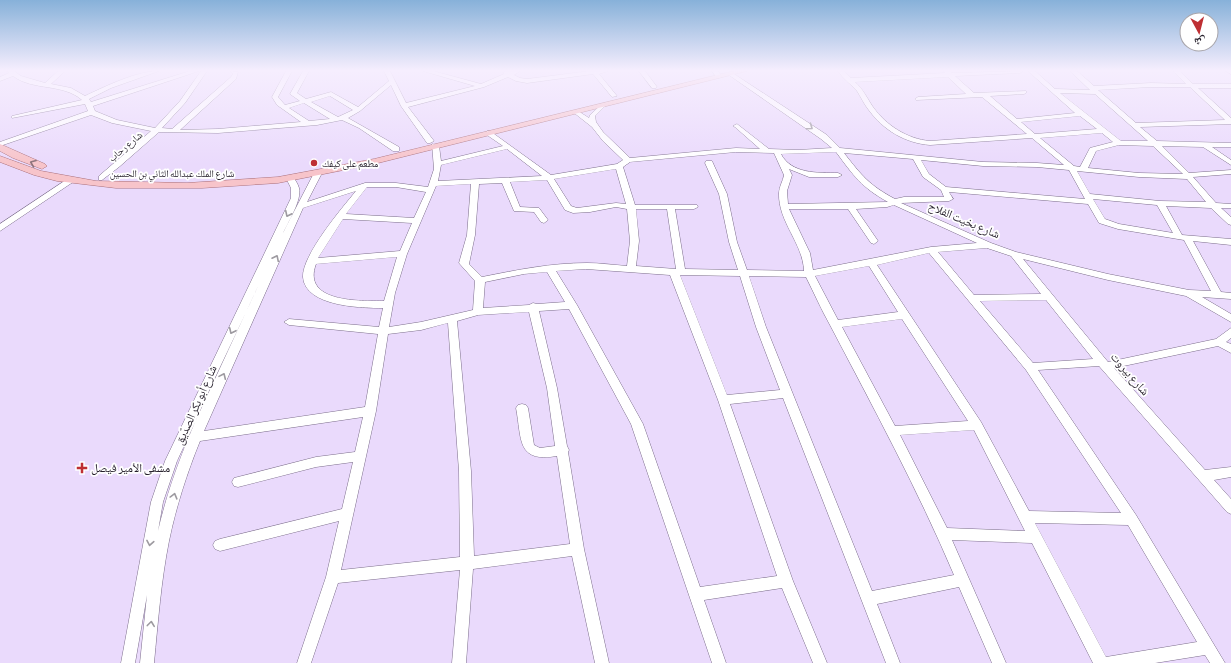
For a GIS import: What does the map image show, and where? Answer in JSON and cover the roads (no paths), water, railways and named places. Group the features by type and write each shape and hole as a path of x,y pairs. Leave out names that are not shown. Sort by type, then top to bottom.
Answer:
{"main road":[{"name":"شارع الملك عبدالله الثاني بن الحسين","path":"0,147 16,156 46,168 102,178 186,181 250,177 290,178 318,173 591,102"},
{"name":"شارع الملك عبدالله الثاني بن الحسين","path":"0,158 26,169 72,180 108,185 219,185 277,177 396,149 490,133 617,102"}],"street":[{"path":"86,102 101,118 139,128 206,132 307,123 340,118 358,110 367,102"},
{"path":"14,117 89,104 91,102"},
{"path":"0,144 96,102"},
{"name":"شارع رحاب","path":"102,178 158,130 184,102"},
{"path":"174,131 207,102"},
{"path":"278,102 307,123"},
{"path":"284,107 301,102"},
{"path":"306,102 362,127 396,149"},
{"path":"344,102 358,110"},
{"path":"304,663 333,577 370,411 392,288 403,254 432,187 438,164 432,144 402,102"},
{"path":"404,106 420,102"},
{"name":"شارع بخيت الفلاح","path":"768,102 815,130 838,150 868,186 895,203 988,245 1014,254 1108,277 1189,293 1231,296"},
{"path":"867,102 870,108 881,120 906,138 917,142 930,143 1103,131"},
{"path":"992,102 1071,167 1099,218 1108,224 1183,238 1231,242"},
{"path":"1066,102 1119,143"},
{"path":"1109,102 1188,176 1214,206 1231,222"},
{"path":"1210,102 1231,122"},
{"path":"595,126 592,116 602,106"},
{"path":"576,112 595,126 604,137 628,160"},
{"path":"1014,121 1081,114"},
{"path":"1222,114 1231,114"},
{"path":"1133,125 1231,122"},
{"path":"737,126 766,150"},
{"path":"490,133 549,178 571,211 590,210 611,205 632,207 694,207"},
{"path":"1083,169 1094,150 1119,143 1154,143 1206,146 1231,145"},
{"path":"1206,146 1231,163"},
{"path":"438,164 508,148"},
{"path":"302,206 365,185 432,187 475,182 549,178 618,166 628,160 736,150 838,150 983,164 1071,167 1139,175 1188,176 1231,172"},
{"path":"776,151 788,176 783,192 784,207 806,257 809,274 834,324 892,430 943,534 999,663"},
{"path":"784,207 881,205 895,203 904,199 949,199 944,189 926,175 916,158"},
{"path":"709,163 724,199 731,236 742,274 761,328 788,393 893,663"},
{"path":"782,163 809,175 838,175"},
{"path":"618,166 632,207 636,242 631,268"},
{"name":"شارع أبو بكر الصدّيق","path":"147,663 166,526 175,492 195,437 273,265 318,173"},
{"name":"شارع أبو بكر الصدّيق","path":"128,663 154,516 162,486 184,433 295,198 295,188 290,178"},
{"path":"0,228 72,180"},
{"path":"505,180 517,209 536,210 544,220"},
{"path":"475,182 471,235 464,263 480,280 478,312"},
{"path":"365,185 339,216 313,261 308,272 308,279 316,290 325,297 346,304 389,305"},
{"path":"944,189 1089,199 1231,206"},
{"path":"1160,203 1218,295"},
{"path":"851,206 874,241"},
{"path":"671,207 678,272 786,581 820,663"},
{"path":"339,216 417,220"},
{"path":"937,249 969,237"},
{"path":"480,280 504,274 549,268 594,266 678,272 809,274 937,249 988,245"},
{"path":"937,249 972,298 1030,367 1132,519 1218,663"},
{"path":"313,261 403,254"},
{"name":"شارع بيروت","path":"1014,254 1104,364 1231,508"},
{"path":"871,263 977,425 1101,663"},
{"path":"549,268 572,304 637,424 696,594 715,662"},
{"path":"1189,293 1231,319"},
{"path":"972,298 1047,296"},
{"path":"289,322 385,331 420,326 478,312 533,306 572,304"},
{"path":"533,306 552,388 563,450 577,549 602,663"},
{"path":"834,324 905,314"},
{"path":"452,318 463,454 467,563 459,663"},
{"path":"1030,367 1104,364 1219,342 1231,332"},
{"path":"1219,342 1231,349"},
{"path":"723,400 788,393"},
{"path":"522,408 529,447 532,451 537,453 563,450"},
{"path":"195,437 370,411"},
{"path":"892,430 977,425"},
{"path":"238,482 316,462 359,456"},
{"path":"1203,476 1231,472"},
{"path":"220,544 346,514"},
{"path":"1025,517 1132,519"},
{"path":"943,534 1034,537"},
{"path":"333,577 467,563 577,549"},
{"path":"868,599 963,580"},
{"path":"696,594 786,581"},
{"path":"1114,663 1209,647"}],"place":[{"name":"مطعم على كيفك","path":"314,163"},
{"name":"مشفى الأمير فيصل","path":"82,468"}]}
